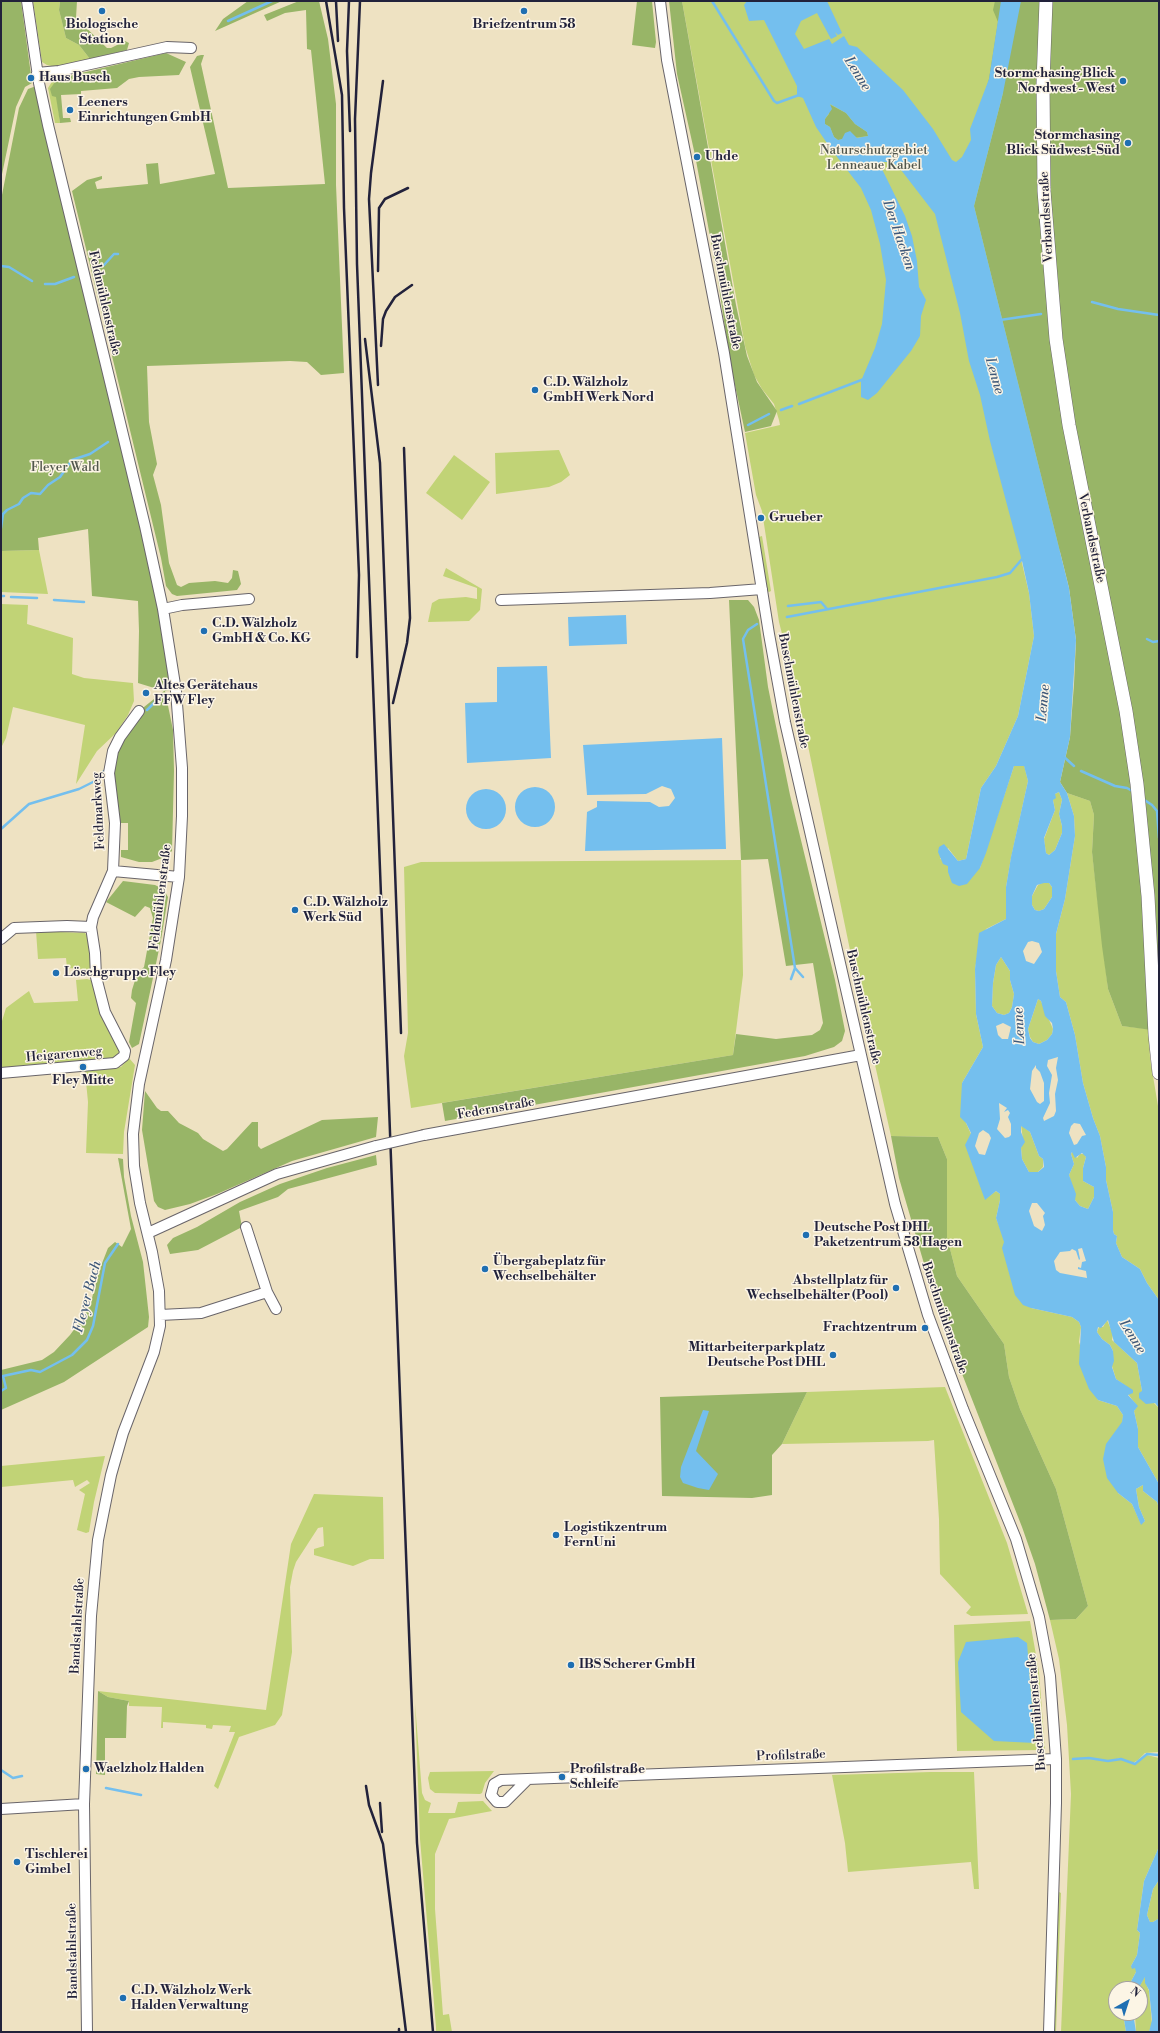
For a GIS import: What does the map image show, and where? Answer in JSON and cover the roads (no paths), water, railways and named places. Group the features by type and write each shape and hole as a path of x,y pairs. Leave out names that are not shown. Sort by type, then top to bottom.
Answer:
{"main road":[{"name":"Verbandsstraße","path":"1046,1 1043,83 1044,191 1056,339 1069,425 1123,697 1137,784 1148,896 1154,1035 1159,1073"}],"street":[{"name":"Feldmühlenstraße","path":"27,1 37,73 48,125 145,526 163,609 180,730 182,816 179,877 166,960 141,1070 135,1107 133,1134 134,1166 140,1203 148,1233"},
{"name":"Buschmühlenstraße","path":"660,1 667,60 724,353 785,722 895,1204 910,1258 942,1354 1016,1539 1039,1617 1050,1676 1056,1759 1056,1808 1049,2032"},
{"path":"37,73 59,71 167,47 191,48"},
{"path":"501,600 710,593 762,589"},
{"path":"163,609 249,599"},
{"name":"Feldmarkweg","path":"125,1053 106,1012 96,977 95,953 91,927 92,918 113,871 116,823 109,773 113,751 120,737 139,711"},
{"path":"113,871 179,877"},
{"path":"1,939 14,928 67,926 91,927"},
{"name":"Heigarenweg","path":"1,1073 115,1063 122,1059 125,1053"},
{"name":"Federnstraße","path":"148,1233 277,1174 376,1146 424,1135 861,1056"},
{"path":"246,1227 267,1292 276,1309"},
{"name":"Bandstahlstraße","path":"87,2032 84,1804 91,1616 98,1540 114,1462 123,1433 154,1352 160,1326 156,1271 148,1233"},
{"path":"160,1316 201,1313 267,1292"},
{"name":"Profilstraße","path":"527,1780 569,1777 1056,1759"},
{"path":"1,1809 84,1804"}],"water":[{"path":"747,1 827,1 842,33 838,35 835,32 837,36 831,39 817,13 801,21 795,34 804,49 829,39 832,44 844,36 849,45 857,47 903,90 933,129 952,160 956,162 962,157 971,140 970,129 989,79 1001,1 1021,1 1003,93 974,206 1069,588 1076,640 1070,737 1060,782 1067,793 1074,816 1075,836 1065,899 1056,934 1056,971 1060,997 1066,1002 1075,1035 1083,1083 1100,1136 1106,1167 1106,1180 1113,1212 1113,1230 1114,1234 1117,1236 1116,1243 1122,1257 1140,1269 1147,1283 1159,1300 1159,1408 1155,1403 1146,1404 1139,1398 1139,1393 1142,1391 1137,1363 1114,1342 1108,1320 1101,1328 1098,1327 1097,1332 1102,1339 1110,1345 1113,1351 1114,1361 1112,1367 1116,1379 1133,1390 1133,1393 1128,1395 1138,1406 1134,1411 1138,1429 1138,1447 1159,1484 1159,1508 1157,1502 1143,1491 1143,1485 1136,1489 1139,1507 1145,1521 1141,1525 1132,1504 1118,1493 1107,1478 1103,1459 1106,1444 1122,1422 1123,1415 1117,1406 1098,1400 1089,1389 1079,1364 1081,1327 1079,1322 1072,1317 1023,1305 1015,1295 1002,1248 1004,1242 996,1218 1000,1194 996,1191 985,1200 965,1145 971,1133 966,1123 960,1117 962,1083 983,1047 976,1014 975,969 979,933 1006,919 1006,887 1011,857 1028,781 1024,766 1014,766 986,853 980,868 967,884 959,886 952,883 948,872 948,866 943,864 938,852 939,847 944,844 958,861 966,859 981,788 996,766 1018,716 1034,636 1029,593 1022,561 990,441 980,395 969,361 960,313 935,214 898,166 889,162 883,162 881,167 905,216 912,236 917,261 919,287 926,300 921,316 920,336 911,351 877,393 868,400 861,397 861,381 875,348 882,324 886,280 880,244 871,210 861,188 816,127 803,98 797,96 797,86 764,20 749,21 744,5","holes":["830,104 846,113 855,124 867,132 868,136 857,138 850,131 845,133 842,139 838,140 834,137 830,127 825,124 825,119 832,109","1059,792 1062,800 1059,814 1062,833 1055,850 1049,855 1046,853 1044,838 1055,810 1053,800 1056,798 1055,794","1049,883 1052,887 1052,897 1044,909 1039,911 1035,910 1032,905 1032,896 1037,885","1032,941 1039,943 1042,952 1034,964 1026,961 1023,951 1028,942","1001,957 1010,971 1010,980 1014,994 1012,1007 1009,1013 1004,1015 997,1013 992,1006 993,983 996,965","1038,999 1041,1001 1045,1016 1052,1023 1053,1029 1052,1034 1047,1040 1039,1044 1033,1042 1030,1038 1028,1029","1003,1023 1011,1027 1008,1039 1002,1039 998,1035 996,1026","1058,1057 1056,1068 1058,1080 1055,1094 1056,1111 1054,1116 1044,1121 1043,1118 1050,1103 1049,1093 1052,1075 1047,1066 1048,1060","1036,1065 1036,1068 1040,1072 1044,1083 1044,1101 1040,1104 1037,1102 1030,1089 1032,1071","999,1103 1007,1108 1004,1112 1008,1110 1010,1113 1008,1117 1011,1124 1011,1135 1005,1138 997,1129 1000,1119","1074,1123 1080,1124 1086,1135 1082,1136 1077,1144 1074,1145 1069,1133 1071,1126","1021,1126 1030,1132 1039,1156 1043,1159 1044,1167 1038,1172 1029,1172 1022,1159 1021,1148 1025,1142 1021,1132","983,1130 989,1134 991,1138 985,1155 979,1154 975,1146 979,1133","1072,1152 1075,1158 1082,1153 1086,1157 1083,1168 1083,1181 1094,1187 1094,1197 1088,1209 1080,1206 1075,1200 1076,1194 1069,1175 1074,1164 1071,1154","1032,1203 1037,1203 1045,1213 1043,1216 1045,1225 1042,1231 1034,1226 1029,1211","1082,1248 1086,1261 1082,1262 1081,1268 1078,1267 1078,1269 1086,1271 1087,1278 1060,1273 1056,1270 1054,1261 1060,1252 1070,1251 1072,1249 1076,1251 1079,1260 1078,1249"]},
{"path":"626,615 627,644 569,646 568,617"},
{"path":"547,666 551,758 467,763 465,703 497,702 497,667"},
{"path":"722,738 726,849 585,851 587,812 597,807 597,801 650,802 659,807 669,806 675,798 671,789 662,786 646,794 587,795 583,745"},
{"path":"535,787 549,793 555,807 549,821 535,827 521,821 515,807 521,793"},
{"path":"486,789 494,791 500,795 504,801 506,809 504,817 500,823 494,827 486,829 478,827 472,823 468,817 466,809 468,801 472,795 478,791"},
{"path":"703,1410 709,1411 696,1451 718,1474 709,1490 683,1483 680,1477 681,1467"},
{"path":"1018,1637 1027,1643 1035,1743 994,1741 961,1712 958,1662 966,1642"},
{"path":"1159,1842 1159,1880 1153,1889 1147,1915 1150,1922 1153,1922 1158,1919 1159,1914 1159,2032 1149,2032 1152,2020 1148,1981 1145,1981 1145,1977 1143,1981 1131,1981 1136,1972 1135,1968 1132,1969 1131,1966 1137,1955 1140,1933 1137,1930 1144,1881 1158,1849"},
{"path":"1124,2021 1134,2021 1136,2032 1126,2032"}],"waterway":[{"path":"228,21 272,1"},
{"path":"712,1 774,101 777,103 799,95"},
{"path":"96,268 104,265 114,254 118,254"},
{"path":"1,266 9,267 32,281"},
{"path":"45,284 55,284 74,277"},
{"path":"1092,302 1118,309 1159,315"},
{"path":"1000,320 1041,314"},
{"path":"799,404 864,379"},
{"path":"781,410 792,406"},
{"path":"748,425 769,414"},
{"path":"1,528 3,514 7,510 19,504 23,498 31,493 40,494 48,485 60,477 72,460 90,454 108,442"},
{"path":"787,617 997,577 1010,573 1023,558"},
{"path":"11,597 37,598"},
{"path":"54,600 84,602"},
{"name":"Fleyer Bach","path":"788,606 821,602 827,609"},
{"path":"757,624 748,630 743,639 795,968 803,977"},
{"path":"1147,639 1153,642 1159,641"},
{"path":"147,710 159,698"},
{"path":"1063,756 1074,766"},
{"path":"1,829 29,804 79,789 95,781 104,771"},
{"path":"1081,771 1115,786 1127,788 1134,792"},
{"path":"1143,799 1152,805 1157,811 1159,838"},
{"path":"791,979 795,968"},
{"name":"Fleyer Bach","path":"1,1391 6,1388 3,1376 31,1370 40,1372 72,1355 87,1340 93,1326 105,1263 118,1244"},
{"path":"1073,1759 1089,1758 1108,1761 1121,1759 1135,1764 1147,1754 1159,1755"},
{"path":"1,1770 13,1778 22,1776"},
{"path":"106,1788 141,1795"}],"railway":[{"path":"326,1 342,95 344,208 359,575 357,657"},
{"path":"336,1 338,41"},
{"path":"349,1 347,51 350,131"},
{"path":"360,1 355,119 357,264 417,1843 433,2032"},
{"path":"378,385 369,199 383,81"},
{"path":"378,271 379,208 385,199 408,188"},
{"path":"381,346 383,319 386,311 395,297 412,285"},
{"path":"365,339 380,463 401,1033"},
{"path":"393,703 407,643 410,618 404,448"},
{"path":"366,1786 369,1805 383,1844 406,2032"},
{"path":"380,1803 382,1832"}],"place":[{"name":"Biologische Station","path":"102,11"},
{"name":"Briefzentrum 58","path":"524,11"},
{"name":"Haus Busch","path":"31,78"},
{"name":"Stormchasing Blick Nordwest - West","path":"1123,81"},
{"name":"Leeners Einrichtungen GmbH","path":"70,110"},
{"name":"Stormchasing Blick Südwest-Süd","path":"1128,143"},
{"name":"Uhde","path":"697,157"},
{"name":"C.D. Wälzholz GmbH Werk Nord","path":"535,390"},
{"name":"Grueber","path":"761,518"},
{"name":"C.D. Wälzholz GmbH & Co. KG","path":"204,631"},
{"name":"Altes Gerätehaus FFW Fley","path":"146,693"},
{"name":"C.D. Wälzholz Werk Süd","path":"295,910"},
{"name":"Löschgruppe Fley","path":"56,973"},
{"name":"Fley Mitte","path":"83,1067"},
{"name":"Deutsche Post DHL Paketzentrum 58 Hagen","path":"806,1235"},
{"name":"Übergabeplatz für Wechselbehälter","path":"485,1269"},
{"name":"Abstellplatz für Wechselbehälter (Pool)","path":"896,1288"},
{"name":"Frachtzentrum","path":"925,1328"},
{"name":"Mittarbeiterparkplatz Deutsche Post DHL","path":"833,1355"},
{"name":"Logistikzentrum FernUni","path":"556,1535"},
{"name":"IBS Scherer GmbH","path":"571,1665"},
{"name":"Waelzholz Halden","path":"86,1769"},
{"name":"Profilstraße Schleife","path":"562,1777"},
{"name":"Tischlerei Gimbel","path":"17,1862"},
{"name":"C.D. Wälzholz Werk Halden Verwaltung","path":"123,1998"}],"water label":[{"name":"Lenne","path":"857,74"},
{"name":"Der Hacken","path":"898,235"},
{"name":"Lenne","path":"994,376"},
{"name":"Lenne","path":"1044,703"},
{"name":"Lenne","path":"1020,1026"},
{"name":"Lenne","path":"1132,1337"}],"park label":[{"name":"Naturschutzgebiet Lenneaue Kabel","path":"874,158"},
{"name":"Fleyer Wald","path":"65,468"}]}
